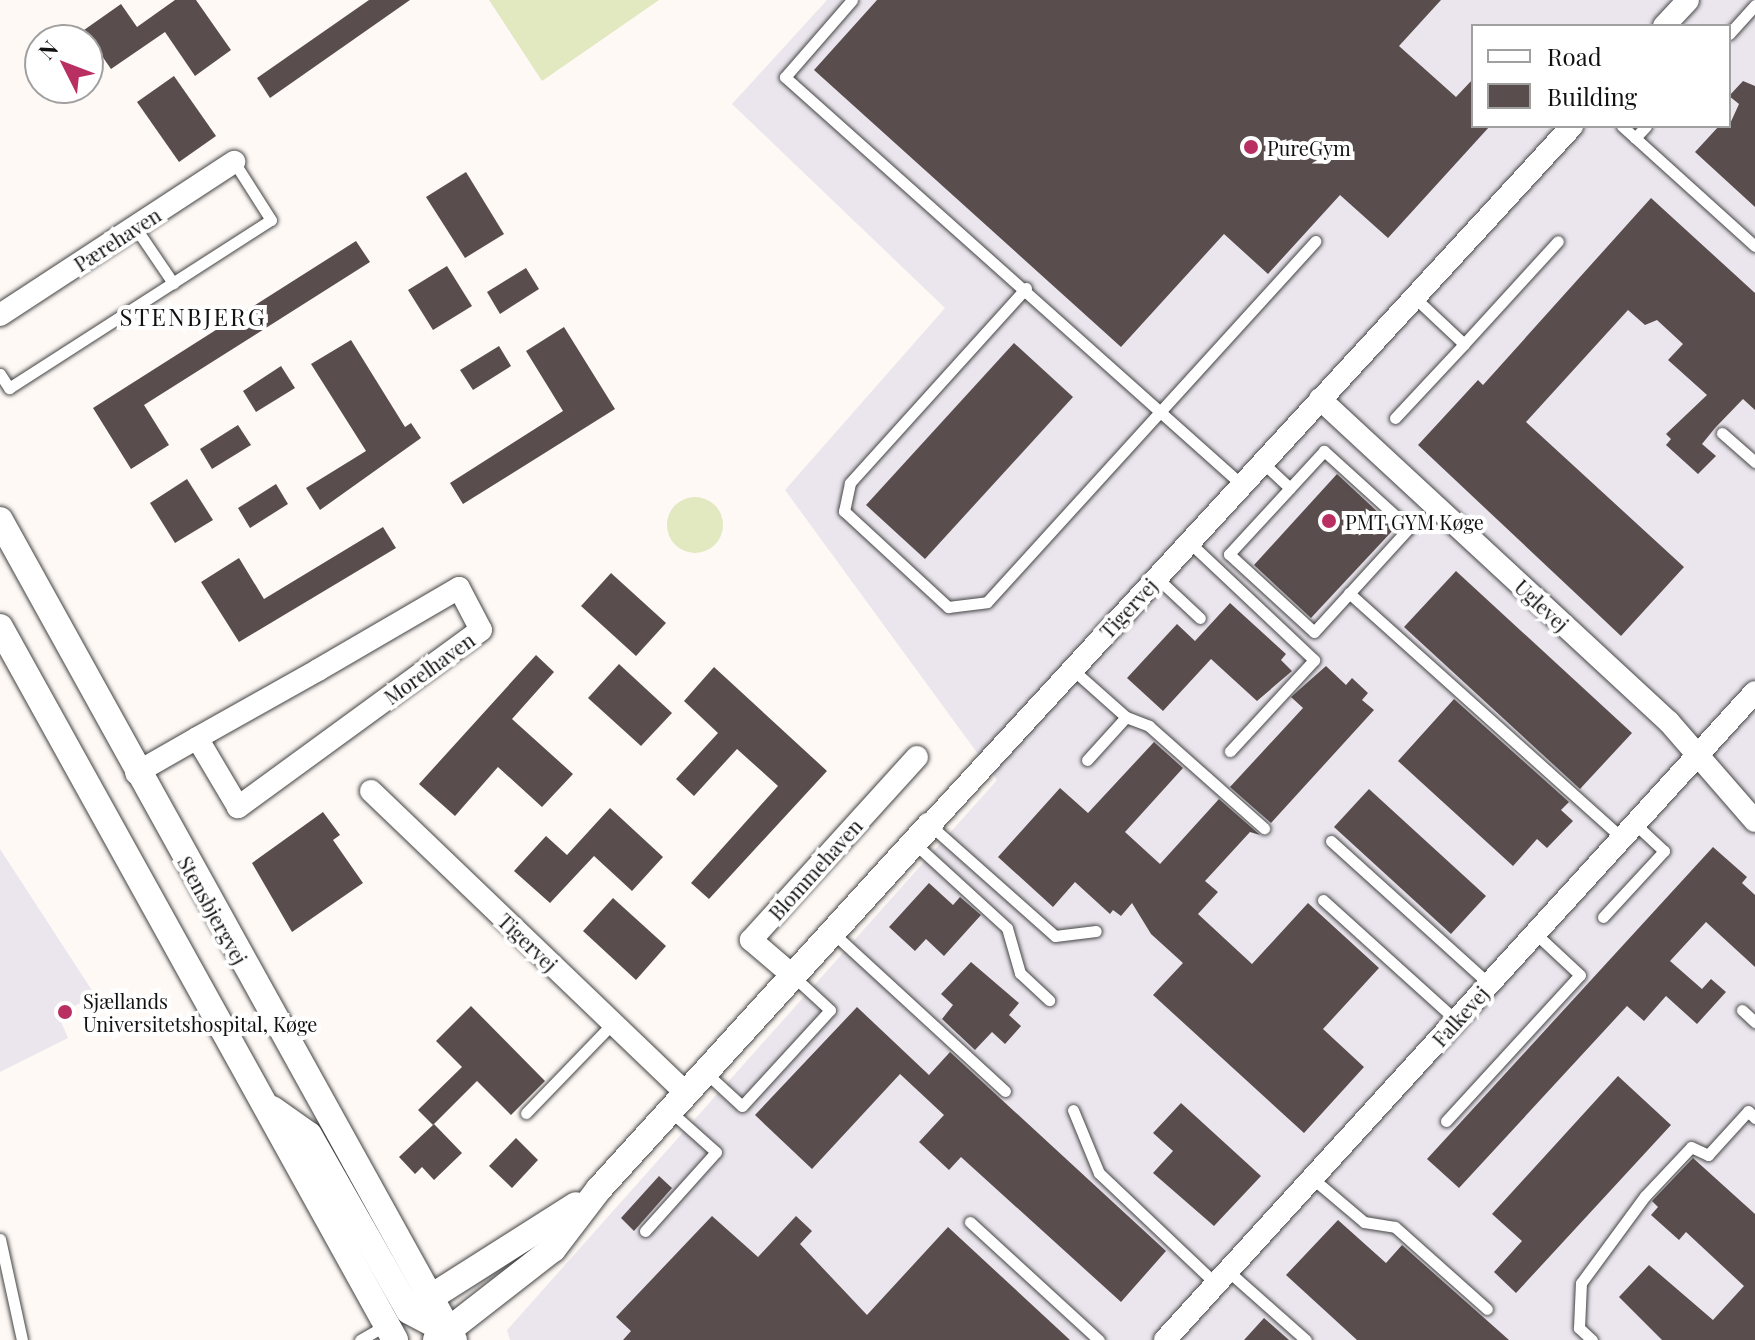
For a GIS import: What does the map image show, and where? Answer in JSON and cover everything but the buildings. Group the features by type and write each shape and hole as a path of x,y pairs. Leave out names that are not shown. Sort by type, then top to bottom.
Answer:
{"street":[{"path":"1666,24 1688,0"},
{"name":"Tigervej","path":"446,1337 553,1249 599,1189 677,1101 1570,128"},
{"name":"Pærehaven","path":"0,315 234,162"},
{"name":"Uglevej","path":"1320,399 1697,754 1755,821"},
{"name":"Stensbjergvej","path":"0,520 136,773 405,1319"},
{"name":"Morelhaven","path":"136,773 197,738 459,588 481,630 238,807 197,738"},
{"name":"Stensbjergvej","path":"0,627 267,1106 405,1319 446,1337"},
{"name":"Falkevej","path":"1165,1340 1755,692"},
{"name":"Blommehaven","path":"792,975 751,940 917,757"},
{"name":"Tigervej","path":"371,791 613,1023 677,1101"},
{"name":"Tigervej","path":"405,1319 599,1189"},
{"path":"405,1319 416,1340"}],"lane":[{"path":"852,0 785,77 1026,288 1241,484"},
{"path":"1731,32 1755,5"},
{"path":"1624,128 1755,246"},
{"path":"1635,138 1644,128"},
{"path":"0,374 9,388 271,220 234,162"},
{"path":"135,227 173,283"},
{"path":"1026,288 850,483 844,511 948,607 987,602 1316,241"},
{"path":"1395,418 1558,241"},
{"path":"1414,297 1464,344"},
{"path":"1722,433 1755,462"},
{"path":"1324,451 1409,528 1314,632 1229,554 1290,488 1324,451"},
{"path":"1262,462 1290,488"},
{"path":"1189,542 1314,660 1230,751"},
{"path":"1156,577 1200,618"},
{"path":"1349,593 1628,831 1664,851 1603,917"},
{"path":"1072,669 1126,717 1149,726 1264,828"},
{"path":"1087,760 1126,717"},
{"path":"922,834 1055,936 1096,931"},
{"path":"922,834 1007,928 1020,973 1049,1000"},
{"path":"1331,841 1489,984"},
{"path":"1323,900 1456,1020"},
{"path":"832,932 1005,1091"},
{"path":"1446,1121 1580,975 1535,933"},
{"path":"705,1072 742,1106 830,1010 792,975"},
{"path":"1742,1010 1755,1022"},
{"path":"526,1113 613,1023"},
{"path":"645,1231 716,1152 677,1101"},
{"path":"1073,1110 1099,1173 1222,1278 1306,1340"},
{"path":"1592,1340 1579,1328 1581,1283 1691,1147 1708,1155 1748,1111 1755,1118"},
{"path":"1312,1178 1364,1222 1395,1227 1487,1309"},
{"path":"970,1222 1099,1340"},
{"path":"0,1239 22,1340"},
{"path":"360,1340 405,1319"}],"shaded area":[{"path":"827,0 1755,0 1755,1340 510,1340 507,1330 997,780 785,490 945,308 732,104"},
{"path":"0,849 95,995 58,1015 68,1038 0,1072"}],"green space":[{"path":"489,0 659,0 542,81"},
{"path":"695,497 715,505 723,525 715,545 695,553 675,545 667,525 675,505"}],"place":[{"name":"PureGym","path":"1251,147"},
{"name":"PMT GYM Køge","path":"1329,521"},
{"name":"Sjællands Universitetshospital, Køge","path":"65,1012"}],"district":[{"name":"STENBJERG","path":"193,317"}]}
